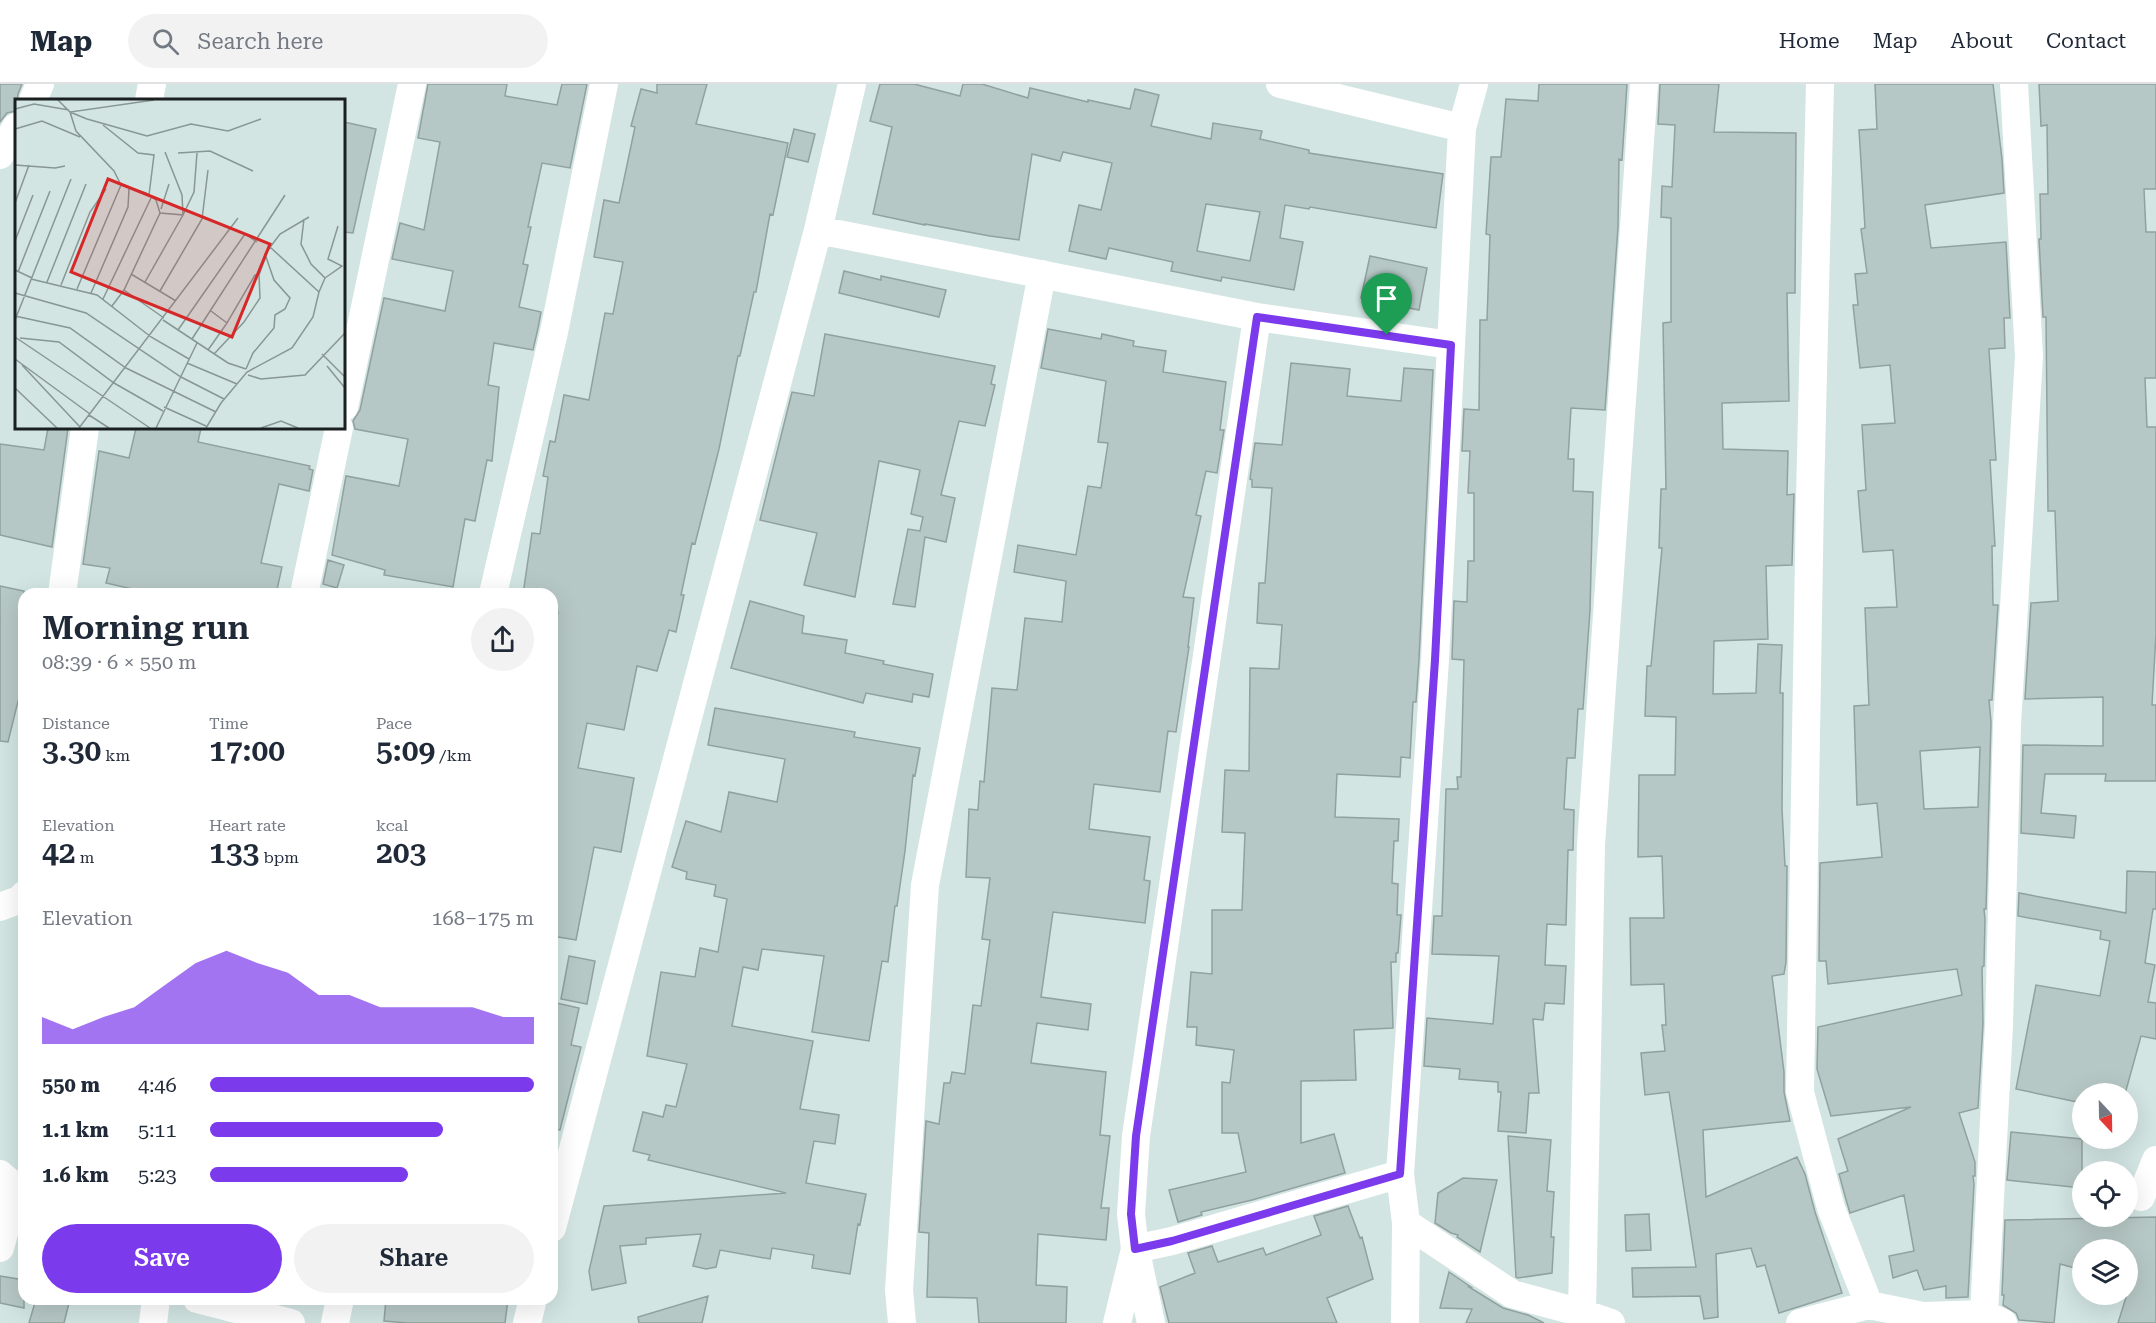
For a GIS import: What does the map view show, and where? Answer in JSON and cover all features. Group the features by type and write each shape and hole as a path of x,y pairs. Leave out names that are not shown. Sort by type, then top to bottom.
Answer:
{"street":[{"path":"33,99 40,84"},
{"path":"149,99 152,84"},
{"path":"345,397 356,289 412,84"},
{"path":"494,588 554,332 604,84"},
{"path":"558,1205 818,230 852,84"},
{"path":"1280,84 1462,128"},
{"path":"1405,1323 1406,1223 1400,1174 1435,660 1462,128 1474,84"},
{"path":"1582,1313 1591,845 1644,84"},
{"path":"1820,84 1810,496 1800,1092 1832,1208 1869,1305"},
{"path":"1800,1323 1869,1305 1923,1316 1994,1319 2007,724 2029,357 2014,84"},
{"path":"0,155 15,129"},
{"path":"818,230 1257,317 1451,345"},
{"path":"903,1323 899,1290 925,885 1042,274"},
{"path":"1151,1323 1135,1249 1131,1214 1136,1136 1257,317"},
{"path":"63,588 84,429"},
{"path":"305,588 339,429"},
{"path":"0,907 18,900"},
{"path":"2141,1197 2156,1160"},
{"path":"0,1174 16,1188 0,1248"},
{"path":"1135,1249 1172,1241 1400,1174"},
{"path":"1406,1223 1512,1294 1611,1323"},
{"path":"1118,1323 1135,1249"},
{"path":"153,1323 155,1305"},
{"path":"220,1305 291,1323"},
{"path":"336,1323 338,1305"},
{"path":"527,1323 532,1305"}],"building":[{"path":"0,84 22,84 17,99 15,99 15,111 7,113 0,122"},
{"path":"428,84 507,84 505,96 557,105 562,84 587,84 570,168 542,163 528,227 531,227 523,264 528,265 519,307 541,312 533,350 494,343 488,385 499,387 492,461 487,460 475,521 465,519 453,587 384,575 385,570 332,555 346,476 399,486 408,439 355,429 353,421 360,410 384,298 445,311 453,271 392,259 400,223 424,230 440,142 418,138"},
{"path":"657,84 707,84 696,124 788,143 773,215 770,214 756,292 754,292 740,356 738,356 719,449 695,544 692,543 676,632 669,630 657,671 637,666 624,730 587,723 578,768 634,778 621,852 594,847 576,940 558,937 558,588 524,588 532,533 540,534 548,477 543,476 550,441 555,442 564,395 589,400 605,313 613,314 623,262 594,257 604,200 619,203 635,127 631,126 641,89 657,93"},
{"path":"880,84 914,84 960,96 963,84 982,84 1028,98 1030,88 1130,109 1135,89 1159,95 1151,126 1211,139 1213,123 1262,131 1260,139 1309,150 1309,153 1443,174 1436,228 1285,205 1280,238 1303,242 1294,290 1222,277 1221,281 1171,271 1173,262 1109,248 1106,259 1069,251 1079,205 1101,210 1112,163 1063,152 1060,161 1032,154 1019,240 873,214 892,127 870,121","holes":["1206,204 1260,212 1250,261 1197,251"]},
{"path":"1539,84 1627,84 1622,160 1619,159 1618,227 1605,410 1571,408 1568,459 1574,459 1573,491 1593,492 1590,610 1583,709 1578,709 1575,758 1567,758 1564,809 1574,810 1573,850 1568,850 1566,925 1547,924 1545,965 1566,966 1564,1004 1545,1003 1543,1020 1533,1019 1539,1093 1529,1093 1526,1133 1498,1131 1501,1092 1498,1092 1498,1082 1459,1079 1460,1069 1424,1066 1427,1018 1493,1024 1499,956 1432,954 1434,916 1442,916 1446,789 1458,789 1457,777 1461,777 1464,660 1452,659 1454,601 1467,602 1468,561 1474,561 1474,493 1468,493 1470,451 1462,451 1464,409 1479,410 1480,320 1487,320 1490,235 1486,234 1491,157 1501,157 1506,99 1538,101"},
{"path":"1660,84 1719,84 1714,132 1796,133 1795,293 1787,293 1789,401 1722,403 1723,449 1788,451 1787,495 1794,494 1792,565 1766,566 1768,639 1714,641 1713,694 1756,693 1758,644 1782,645 1780,693 1783,693 1782,809 1785,866 1787,866 1786,962 1784,974 1772,976 1784,1072 1784,1092 1790,1121 1703,1130 1706,1197 1797,1157 1805,1174 1842,1293 1779,1313 1765,1265 1757,1267 1751,1248 1716,1254 1718,1317 1704,1319 1700,1296 1633,1297 1632,1268 1696,1267 1669,1092 1645,1095 1641,1053 1665,1051 1662,1025 1666,1025 1664,984 1631,985 1630,918 1664,918 1662,856 1638,857 1639,775 1675,775 1676,717 1645,716 1647,666 1651,666 1662,548 1659,548 1661,489 1666,489 1663,323 1671,322 1671,218 1661,217 1662,186 1672,187 1675,125 1658,124"},
{"path":"1875,84 1993,84 2004,193 1925,205 1931,248 2006,242 2010,318 2004,318 2005,348 1989,349 1996,460 1990,460 1995,546 1992,546 1993,605 1998,605 1992,700 1989,700 1991,722 1984,966 1982,967 1983,1024 1978,1108 1959,1113 1975,1162 1968,1297 1946,1298 1946,1286 1924,1290 1917,1270 1893,1278 1889,1256 1914,1251 1904,1195 1850,1213 1847,1203 1839,1174 1848,1171 1838,1139 1911,1107 1831,1116 1817,1069 1818,1027 1962,995 1957,969 1828,984 1826,961 1819,961 1820,863 1882,857 1877,803 1857,805 1854,706 1869,705 1865,608 1897,607 1893,550 1863,552 1858,491 1866,490 1862,425 1895,423 1890,365 1860,368 1853,305 1858,305 1855,274 1867,273 1861,229 1865,228 1859,130 1877,129","holes":["1980,747 1978,807 1924,809 1920,751"]},
{"path":"2039,84 2156,84 2156,189 2144,189 2146,232 2156,232 2156,378 2145,378 2147,427 2156,427 2156,634 2152,705 2156,705 2156,781 2105,781 2106,774 2045,774 2041,813 2076,816 2074,838 2021,833 2023,745 2103,746 2103,697 2025,699 2031,603 2058,601 2055,511 2048,511 2046,317 2043,317 2039,239 2041,239 2040,194 2048,194 2047,125 2041,126"},
{"path":"345,122 376,129 353,233 345,232"},
{"path":"794,129 815,134 808,162 787,157"},
{"path":"1370,256 1427,268 1419,310 1361,298"},
{"path":"844,271 881,280 881,276 946,290 939,317 839,293"},
{"path":"1048,329 1101,339 1102,334 1134,341 1133,346 1166,351 1163,372 1226,382 1220,430 1224,430 1217,473 1206,471 1196,515 1201,516 1183,597 1194,598 1189,647 1176,732 1168,731 1160,792 1094,784 1089,829 1150,837 1144,880 1150,881 1145,923 1053,912 1041,997 1091,1004 1088,1030 1037,1023 1031,1063 1106,1072 1100,1135 1110,1136 1101,1208 1109,1208 1106,1240 1038,1234 1036,1285 1067,1287 1066,1323 979,1323 977,1298 927,1297 929,1233 919,1232 926,1121 939,1124 944,1083 950,1083 952,1072 965,1074 973,1005 981,1006 990,940 982,939 990,878 966,877 969,809 978,810 980,781 984,782 992,688 1017,690 1025,618 1062,622 1066,581 1014,572 1018,545 1076,555 1088,486 1101,488 1108,443 1098,442 1106,381 1041,368"},
{"path":"825,334 995,366 991,384 995,385 985,426 959,421 941,495 955,498 946,542 925,537 915,607 893,604 908,529 920,531 923,517 911,514 920,470 879,461 855,597 804,585 817,533 760,520 792,392 814,396"},
{"path":"1291,363 1350,369 1347,396 1401,401 1404,368 1433,370 1419,659 1416,702 1413,702 1410,758 1401,757 1400,777 1337,774 1335,817 1399,819 1398,841 1394,841 1392,883 1398,884 1397,915 1401,915 1398,953 1396,953 1396,962 1391,962 1393,1028 1354,1030 1356,1080 1301,1081 1301,1143 1334,1134 1345,1173 1201,1212 1202,1215 1178,1222 1169,1190 1246,1172 1238,1133 1222,1133 1222,1082 1230,1083 1234,1050 1196,1045 1197,1027 1187,1027 1191,972 1212,974 1212,910 1242,910 1245,833 1222,832 1225,770 1249,771 1250,668 1279,669 1282,625 1257,623 1259,583 1265,583 1272,488 1252,487 1250,479 1255,443 1282,445"},
{"path":"48,429 68,429 52,547 0,535 0,444 44,450"},
{"path":"136,429 201,429 198,442 310,466 309,469 313,470 309,491 279,484 261,563 282,567 277,588 128,588 106,583 110,568 83,564 99,451 129,458"},
{"path":"328,560 344,565 337,588 323,584"},
{"path":"0,586 18,590 18,701 8,742 0,741"},
{"path":"750,601 804,616 802,633 847,640 845,653 884,661 883,664 933,674 929,697 913,694 912,702 866,693 863,703 731,668"},
{"path":"715,708 855,732 854,737 920,748 915,776 913,775 905,851 888,962 882,961 869,1041 812,1032 824,956 762,949 758,970 743,967 732,1026 813,1041 800,1109 839,1115 835,1144 814,1141 806,1183 866,1194 860,1225 858,1224 850,1274 812,1268 814,1255 772,1248 770,1259 720,1250 716,1267 706,1269 693,1266 701,1234 646,1238 646,1244 620,1246 626,1283 592,1290 589,1271 604,1206 786,1193 648,1160 650,1155 633,1151 643,1112 663,1117 666,1105 676,1107 687,1064 647,1056 661,972 695,977 700,948 718,952 727,899 714,896 716,885 686,879 687,872 672,867 686,821 721,832 729,792 777,802 785,759 708,745"},
{"path":"2127,871 2156,872 2156,909 2153,909 2145,963 2155,965 2148,1002 2156,1003 2156,1039 2141,1036 2128,1083 2072,1083 2072,1101 2016,1089 2036,985 2100,996 2110,941 2100,939 2101,931 2018,916 2019,893 2126,913"},
{"path":"569,956 595,961 587,1004 561,999"},
{"path":"558,1003 579,1008 571,1045 581,1047 560,1130 558,1130"},
{"path":"2011,1132 2072,1138 2072,1149 2082,1149 2082,1161 2072,1161 2072,1187 2007,1180"},
{"path":"1508,1136 1551,1140 1547,1191 1554,1192 1551,1237 1554,1237 1552,1273 1516,1277"},
{"path":"1463,1178 1497,1180 1480,1252 1457,1237 1458,1235 1435,1223 1438,1193"},
{"path":"1348,1206 1360,1238 1362,1237 1373,1279 1327,1298 1337,1323 1169,1323 1160,1287 1195,1273 1188,1253 1212,1246 1218,1262 1263,1248 1266,1255 1321,1235 1314,1216"},
{"path":"1649,1214 1651,1250 1626,1251 1625,1215"},
{"path":"2138,1217 2156,1217 2156,1323 2118,1323 2124,1305 2138,1305 2138,1239 2072,1239 2072,1267 2060,1264 2054,1323 2019,1320 2016,1313 2003,1305 2005,1220 2072,1219 2072,1227 2138,1227"},
{"path":"1449,1272 1503,1308 1528,1315 1544,1323 1466,1323 1472,1309 1440,1308"},
{"path":"0,1276 18,1279 18,1305 24,1305 24,1308 0,1303"},
{"path":"708,1296 702,1323 639,1323 638,1317"},
{"path":"34,1305 68,1305 64,1323 29,1323"},
{"path":"385,1305 507,1305 505,1323 384,1321"}],"route":[{"path":"1257,317 1387,335 1451,345 1435,660 1400,1174 1172,1241 1135,1249 1131,1214 1136,1136 1257,317"}]}
